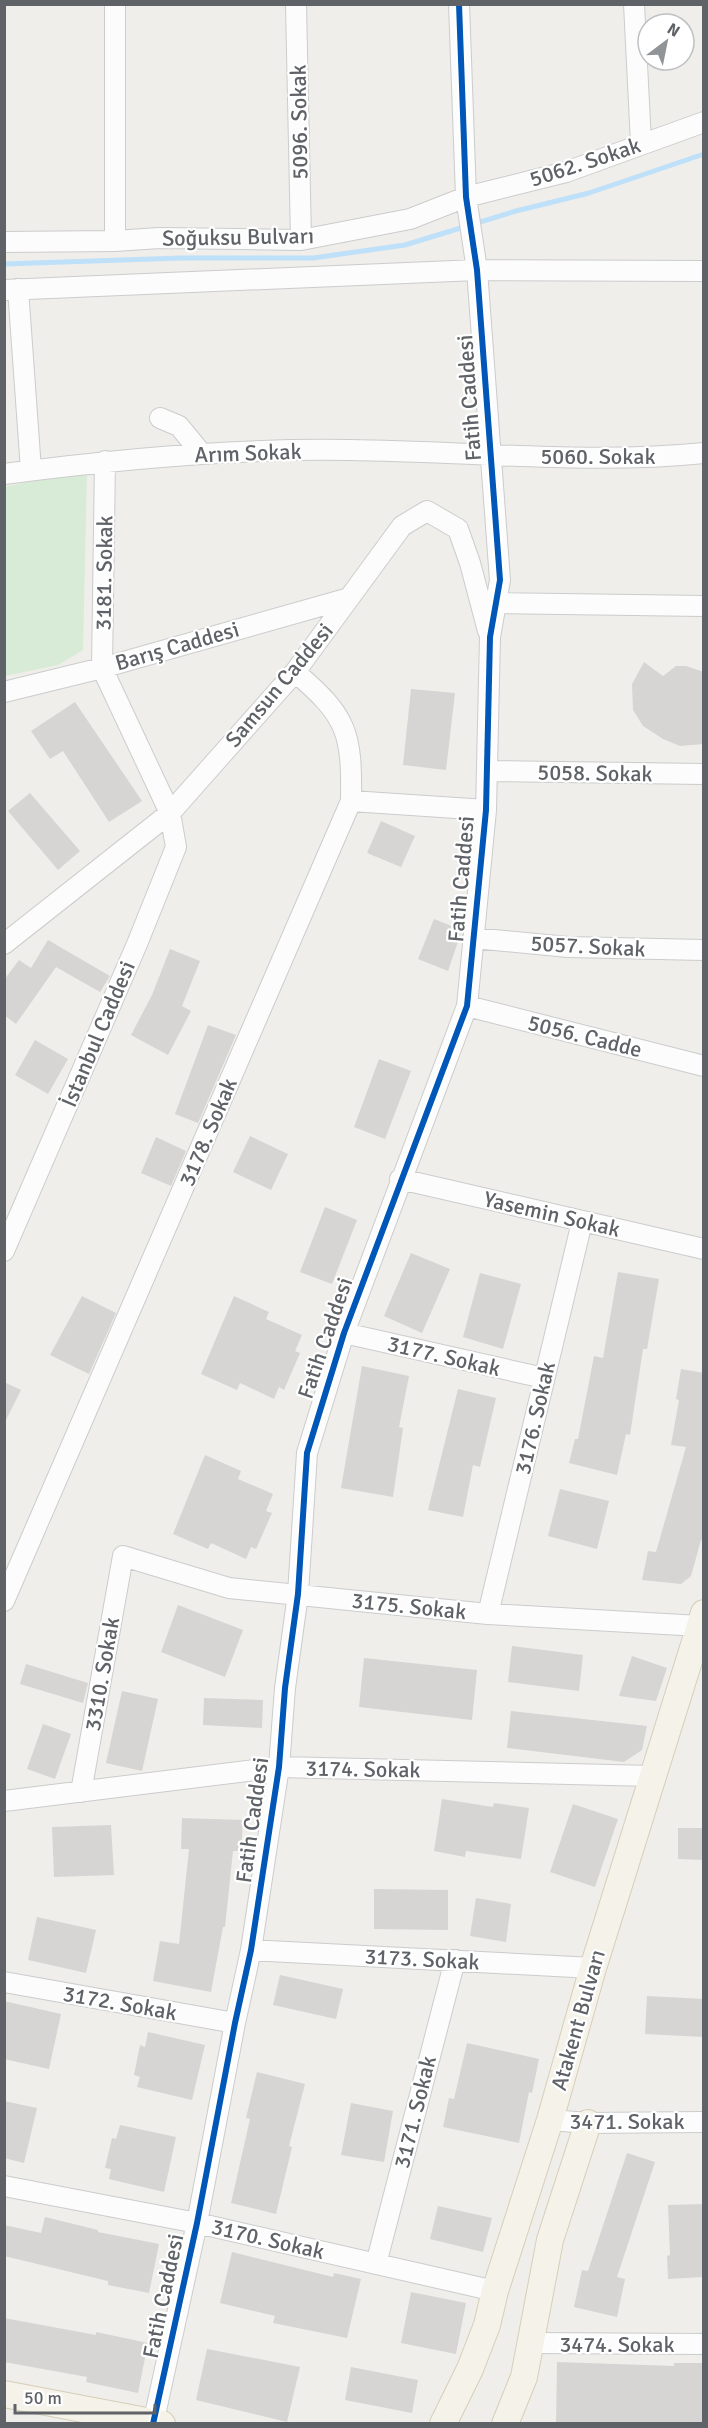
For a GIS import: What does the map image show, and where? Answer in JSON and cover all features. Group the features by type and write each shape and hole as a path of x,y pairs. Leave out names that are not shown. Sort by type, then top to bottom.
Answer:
{"main road":[{"name":"Atakent Bulvarı","path":"443,2424 470,2369 487,2325 495,2291 550,2120 651,1776 702,1619"},
{"path":"506,2424 524,2377 550,2240 588,2123"},
{"path":"4,2394 156,2423"}],"street":[{"path":"115,4 115,241"},
{"name":"5096. Sokak","path":"296,4 301,240"},
{"path":"459,4 467,205"},
{"path":"634,4 641,143"},
{"name":"5062. Sokak","path":"467,205 704,122"},
{"name":"Soğuksu Bulvarı","path":"4,242 115,241 159,238 301,240 410,219 467,205"},
{"name":"Fatih Caddesi","path":"156,2423 197,2223 234,2023 251,1950 279,1767 285,1688 298,1594 307,1454 344,1333 400,1179 467,1006 486,810 490,637 500,580 477,270 467,205"},
{"path":"32,470 11,290 477,270 704,271"},
{"path":"160,418 179,426 202,454"},
{"name":"Arım Sokak","path":"4,474 105,461 202,454 348,450 492,455"},
{"name":"5060. Sokak","path":"492,455 657,458 704,453"},
{"name":"3181. Sokak","path":"105,461 102,668 170,813"},
{"name":"Samsun Caddesi","path":"4,944 170,813 295,672 402,526 428,511 458,529 470,563 490,637"},
{"name":"Barış Caddesi","path":"4,692 102,668 349,598"},
{"path":"496,603 704,606"},
{"name":"3178. Sokak","path":"4,1601 351,801 350,744 339,717 320,693 295,672"},
{"name":"5058. Sokak","path":"487,771 704,774"},
{"path":"351,801 486,810"},
{"name":"İstanbul Caddesi","path":"4,1251 137,944 176,847 170,813"},
{"name":"5057. Sokak","path":"473,938 568,947 704,950"},
{"name":"5056. Cadde","path":"467,1006 704,1066"},
{"name":"Yasemin Sokak","path":"400,1179 704,1249"},
{"name":"3176. Sokak","path":"488,1614 582,1222"},
{"name":"3177. Sokak","path":"344,1333 544,1378"},
{"name":"3175. Sokak","path":"123,1556 229,1588 488,1614 702,1619"},
{"name":"3310. Sokak","path":"81,1792 123,1556"},
{"name":"3174. Sokak","path":"4,1801 279,1767 651,1776"},
{"name":"3173. Sokak","path":"251,1950 593,1968"},
{"name":"3171. Sokak","path":"376,2264 454,1960"},
{"name":"3172. Sokak","path":"4,1982 234,2023"},
{"name":"3471. Sokak","path":"550,2120 588,2123 704,2121"},
{"name":"3170. Sokak","path":"4,2186 197,2223 495,2291"},
{"name":"3474. Sokak","path":"531,2343 704,2344"}],"green space":[{"path":"87,469 83,650 58,665 5,676 4,487"}],"building":[{"path":"644,662 663,676 676,666 686,666 704,672 704,744 680,746 663,739 643,726 633,710 632,684"},
{"path":"411,689 455,693 446,770 403,765"},
{"path":"75,702 142,801 109,822 63,751 50,759 31,731"},
{"path":"30,793 80,851 58,870 8,811"},
{"path":"381,821 415,836 401,867 367,853"},
{"path":"434,919 462,930 448,971 418,959"},
{"path":"48,940 110,976 100,992 56,967 16,1024 4,1015 4,980 19,960 31,968"},
{"path":"170,949 200,961 182,1006 191,1011 168,1055 131,1035 152,995"},
{"path":"208,1025 236,1035 198,1123 175,1114"},
{"path":"35,1040 68,1059 48,1094 15,1075"},
{"path":"379,1059 411,1071 385,1139 354,1127"},
{"path":"250,1136 288,1154 271,1190 233,1172"},
{"path":"156,1137 186,1151 171,1186 141,1173"},
{"path":"325,1207 357,1220 332,1284 300,1272"},
{"path":"411,1253 450,1269 422,1333 384,1316"},
{"path":"618,1272 659,1279 647,1349 643,1349 630,1435 626,1434 617,1475 569,1463 575,1439 578,1439 594,1356 603,1358"},
{"path":"480,1273 521,1284 503,1349 463,1337"},
{"path":"82,1296 116,1313 89,1374 50,1355"},
{"path":"234,1296 269,1312 266,1319 302,1335 295,1351 300,1353 284,1390 279,1387 274,1399 240,1383 237,1390 201,1374"},
{"path":"362,1366 409,1376 399,1427 403,1428 393,1497 341,1488"},
{"path":"681,1369 704,1373 704,1541 701,1540 691,1576 681,1584 642,1580 648,1551 656,1552 686,1447 671,1445 679,1400 676,1399"},
{"path":"4,1382 21,1390 4,1424"},
{"path":"458,1389 496,1398 480,1467 473,1465 463,1517 428,1510"},
{"path":"205,1455 241,1471 238,1479 273,1494 266,1511 272,1513 256,1549 251,1547 246,1559 211,1543 208,1549 173,1534"},
{"path":"560,1489 609,1501 597,1549 548,1536"},
{"path":"178,1605 243,1630 225,1677 161,1652"},
{"path":"512,1646 583,1655 579,1691 508,1682"},
{"path":"632,1656 667,1668 656,1701 619,1696"},
{"path":"364,1658 477,1670 472,1720 359,1707"},
{"path":"26,1664 88,1683 83,1703 20,1684"},
{"path":"122,1691 158,1699 142,1771 106,1763"},
{"path":"204,1698 263,1700 262,1728 203,1725"},
{"path":"511,1711 647,1726 642,1750 624,1762 507,1748"},
{"path":"43,1724 71,1734 55,1779 27,1769"},
{"path":"442,1799 493,1807 494,1803 529,1808 521,1859 466,1851 465,1857 434,1851"},
{"path":"573,1804 618,1819 595,1887 550,1872"},
{"path":"182,1818 243,1820 241,1851 233,1851 225,1927 223,1927 211,1992 153,1981 160,1941 179,1944 189,1849 181,1849"},
{"path":"111,1825 114,1875 54,1877 52,1827"},
{"path":"678,1828 704,1828 704,1860 678,1859"},
{"path":"374,1889 448,1890 448,1930 374,1929"},
{"path":"476,1898 511,1904 506,1942 470,1936"},
{"path":"37,1917 96,1930 86,1973 28,1960"},
{"path":"280,1975 343,1989 336,2019 273,2005"},
{"path":"647,1996 704,1999 704,2037 645,2034"},
{"path":"4,2001 61,2014 49,2069 4,2059"},
{"path":"148,2032 205,2045 192,2100 137,2087 140,2077 134,2075 140,2045 145,2047"},
{"path":"467,2043 539,2059 532,2093 529,2092 519,2143 443,2127 449,2098 454,2099"},
{"path":"257,2072 305,2084 289,2146 292,2147 276,2214 231,2203 250,2119 246,2118"},
{"path":"4,2101 37,2108 24,2163 4,2158"},
{"path":"351,2103 393,2111 384,2162 341,2155"},
{"path":"120,2125 176,2137 164,2192 109,2179 111,2169 105,2168 112,2138 116,2139"},
{"path":"627,2153 655,2162 617,2277 625,2279 617,2317 574,2307 582,2270 588,2271"},
{"path":"704,2204 704,2277 668,2279 667,2256 670,2255 668,2205"},
{"path":"438,2206 492,2218 483,2252 430,2239"},
{"path":"45,2217 98,2230 98,2232 159,2244 149,2293 108,2285 108,2281 4,2256 4,2225 41,2233"},
{"path":"232,2252 333,2277 334,2273 361,2279 347,2338 273,2323 275,2316 220,2303"},
{"path":"411,2292 466,2303 456,2354 401,2343"},
{"path":"4,2318 96,2335 96,2332 148,2343 138,2393 86,2382 87,2377 4,2362"},
{"path":"207,2349 300,2367 287,2422 196,2400"},
{"path":"557,2362 674,2366 674,2363 704,2363 704,2424 556,2424"},
{"path":"351,2367 418,2380 412,2413 345,2400"}],"waterway":[{"path":"4,264 181,258 313,258 405,245 516,211 589,193 704,154"}],"cycle path":[{"path":"153,2424 197,2223 251,1950 279,1767 285,1688 298,1594 307,1453 344,1333 467,1006 486,810 490,637 500,580 477,270 466,197 459,4"}]}
